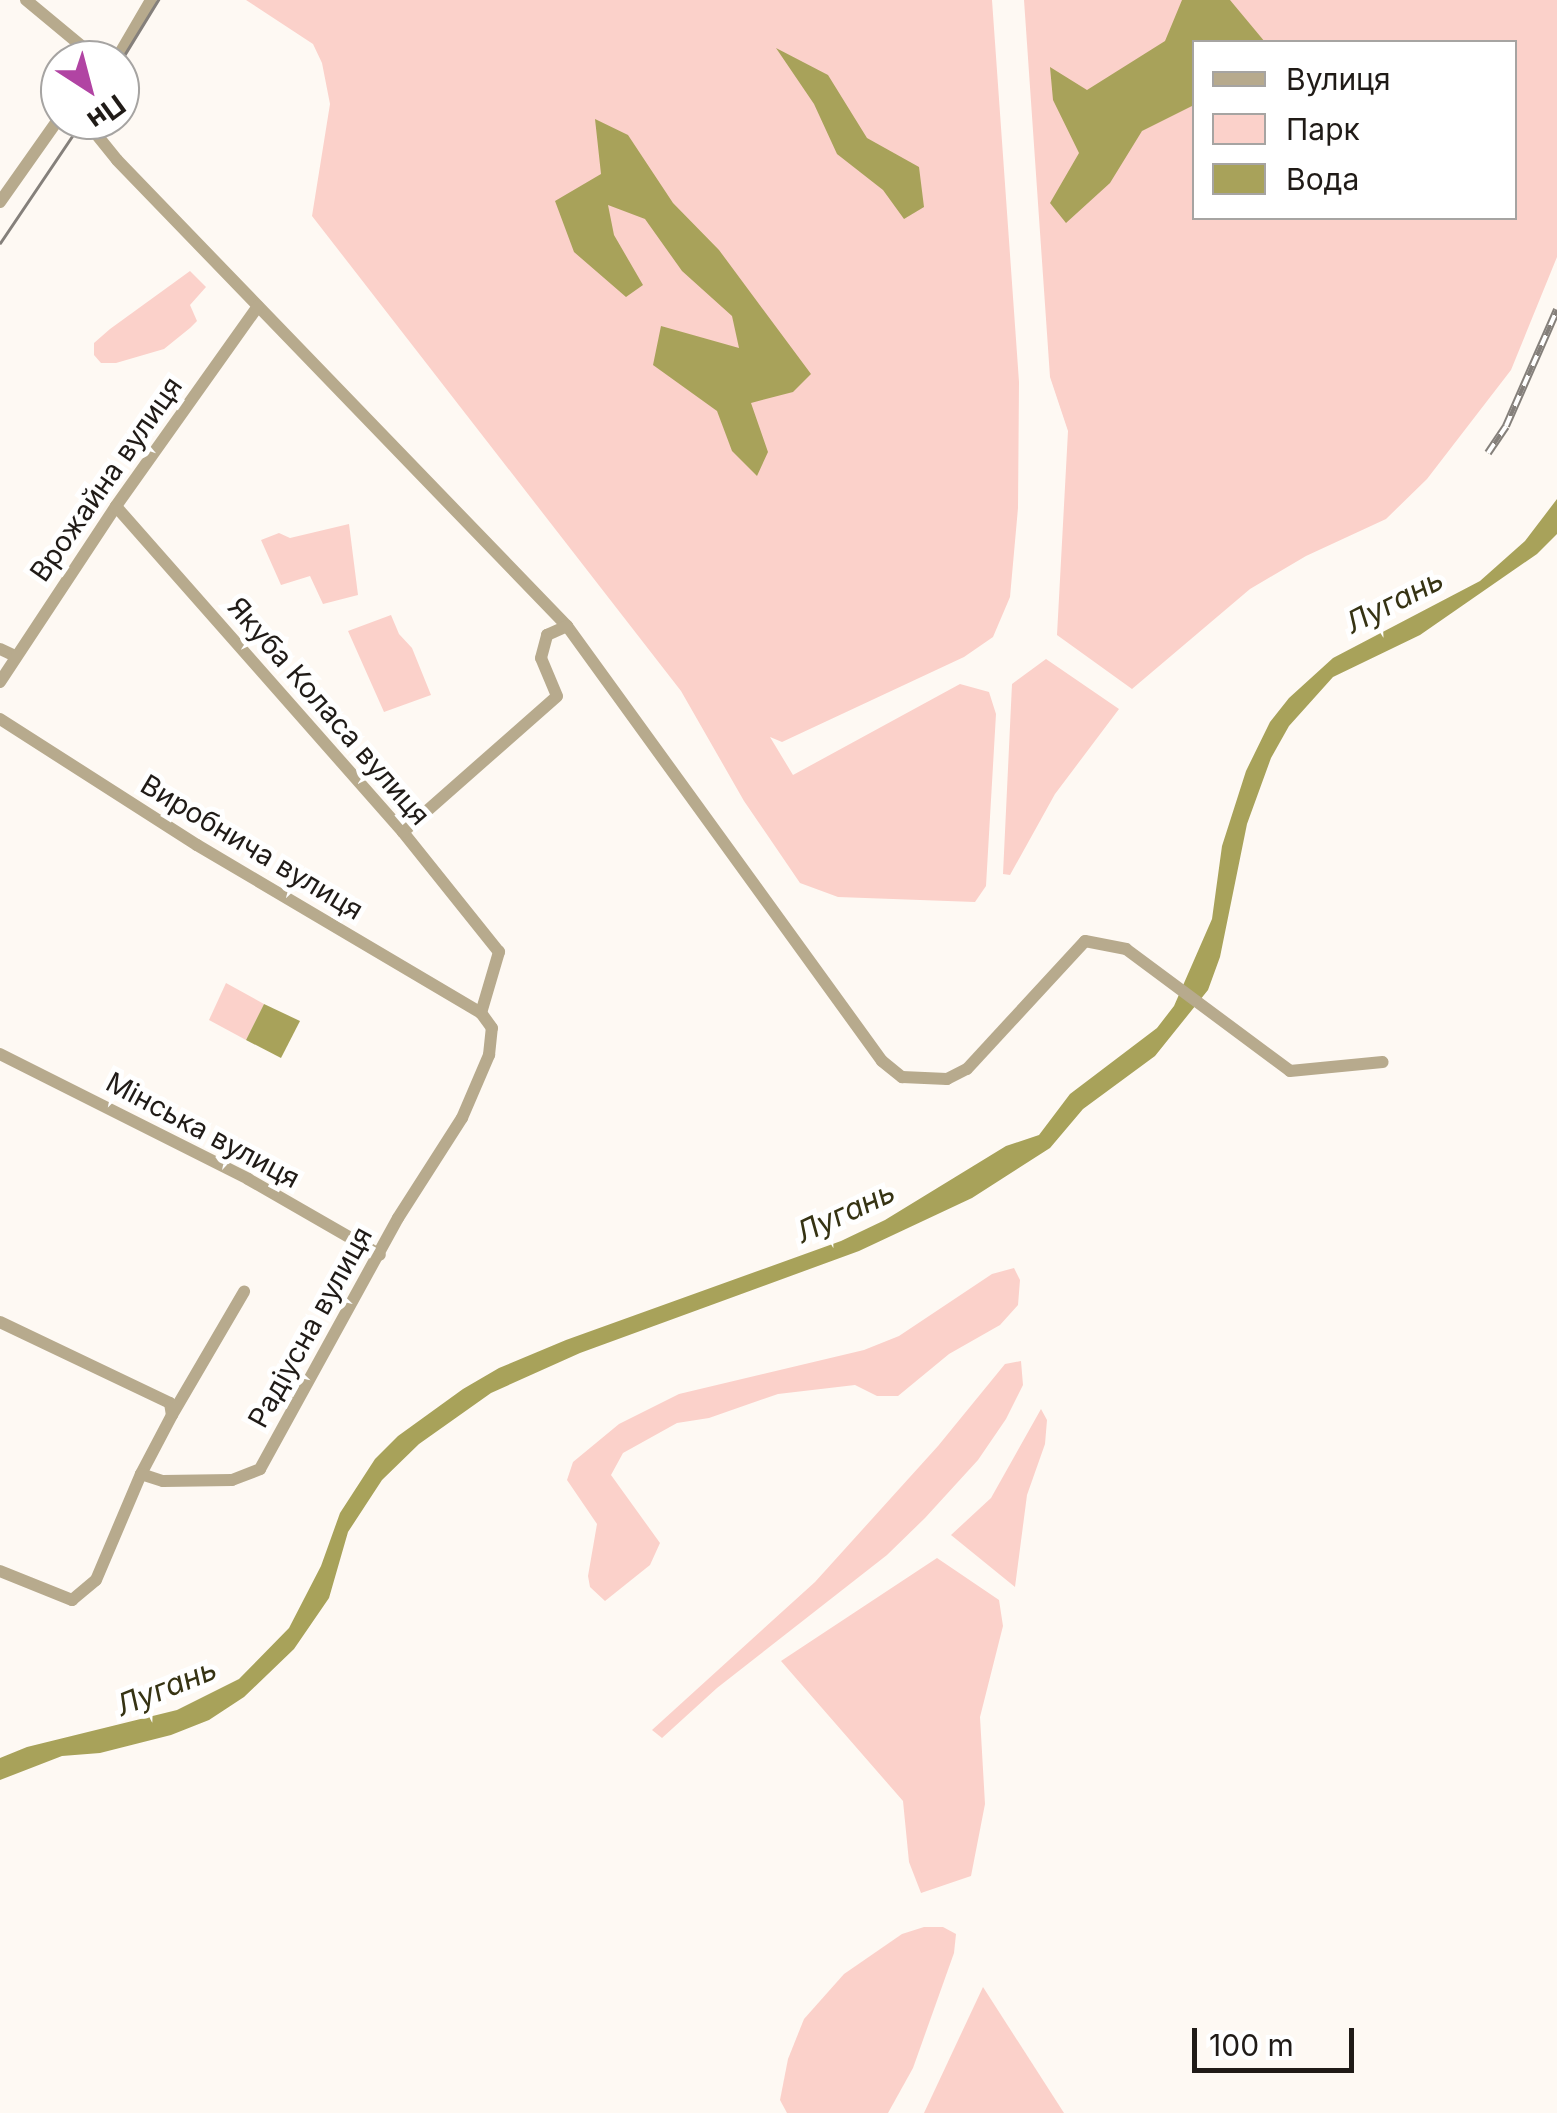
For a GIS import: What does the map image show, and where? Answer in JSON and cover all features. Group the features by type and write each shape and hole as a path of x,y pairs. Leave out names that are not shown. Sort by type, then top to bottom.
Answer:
{"street":[{"path":"26,0 73,40"},
{"path":"127,40 151,0"},
{"path":"0,202 44,140"},
{"path":"100,140 567,626 882,1061 902,1077 947,1079 967,1069 1085,941 1126,949 1290,1071 1383,1062"},
{"name":"Врожайна вулиця","path":"0,682 116,506 258,306"},
{"name":"Якуба Коласа вулиця","path":"116,506 403,832 499,952"},
{"path":"403,832 557,696 541,658 547,636 567,626"},
{"path":"0,649 16,656"},
{"name":"Виробнича вулиця","path":"0,719 197,846 482,1013"},
{"name":"Радіусна вулиця","path":"142,1474 163,1481 232,1480 260,1469 479,1087 490,1056 492,1028 482,1013 499,952"},
{"name":"Мінська вулиця","path":"0,1054 248,1180 380,1254"},
{"path":"0,1571 72,1600 96,1580 172,1415 244,1292"},
{"path":"0,1322 158,1394 170,1403 172,1415"}],"green space":[{"path":"246,0 992,0 1019,382 1018,508 1010,597 993,637 964,657 782,742 770,737 793,775 960,684 989,692 996,714 986,886 975,902 838,897 800,883 744,801 681,691 312,216 330,104 322,63 313,44"},
{"path":"1024,0 1557,0 1557,257 1511,370 1427,479 1386,519 1306,556 1250,589 1132,689 1057,635 1068,431 1050,377"},
{"path":"190,271 206,287 190,305 197,321 164,349 116,363 101,363 94,355 94,343"},
{"path":"349,524 358,595 323,604 310,576 281,585 261,540 279,533 290,538"},
{"path":"391,615 399,634 412,648 431,695 384,712 348,631"},
{"path":"1046,659 1119,709 1055,794 1010,875 1003,874 1012,684"},
{"path":"226,983 264,1004 246,1040 209,1020"},
{"path":"1014,1268 1020,1280 1018,1305 1000,1325 949,1354 898,1396 877,1396 855,1385 778,1394 709,1418 677,1423 623,1453 611,1475 660,1543 650,1565 605,1601 590,1587 588,1576 597,1524 567,1480 573,1462 619,1424 679,1394 864,1350 899,1336 992,1274"},
{"path":"1021,1361 1023,1385 1006,1419 978,1460 925,1518 887,1555 717,1688 662,1738 652,1730 815,1582 938,1446 1005,1364"},
{"path":"1041,1409 1047,1420 1045,1444 1027,1495 1015,1587 951,1535 991,1498"},
{"path":"937,1558 999,1600 1003,1626 980,1717 985,1804 971,1876 921,1893 909,1862 903,1801 781,1661"},
{"path":"924,1927 943,1927 956,1934 954,1953 913,2068 888,2113 787,2113 780,2100 788,2059 804,2019 844,1974 902,1934"},
{"path":"983,1987 1064,2113 924,2113"}],"water":[{"path":"1182,0 1230,0 1263,40 1192,40 1192,106 1142,131 1110,183 1066,223 1050,203 1079,153 1053,100 1050,67 1087,90 1165,41"},
{"path":"776,48 828,75 867,138 919,167 924,207 904,219 883,190 837,154 814,104"},
{"path":"595,119 628,135 673,203 719,250 811,374 793,392 751,403 768,452 757,476 732,451 717,411 653,365 661,326 739,348 732,316 682,271 645,219 608,205 614,235 643,285 626,297 574,252 555,201 601,174"},
{"path":"1557,499 1557,534 1537,554 1420,635 1333,677 1289,726 1271,758 1247,824 1220,957 1208,990 1155,1056 1083,1109 1050,1148 972,1198 859,1251 580,1353 491,1393 419,1444 382,1480 348,1532 329,1598 294,1649 244,1697 209,1720 171,1735 100,1753 62,1756 0,1780 0,1758 27,1747 177,1710 239,1679 289,1628 321,1566 340,1513 375,1459 398,1436 463,1389 499,1368 566,1340 841,1241 885,1220 1006,1146 1039,1135 1070,1094 1157,1028 1174,1006 1212,919 1222,846 1246,771 1270,722 1289,698 1333,658 1480,581 1525,541"},
{"path":"264,1004 300,1021 281,1058 246,1040"}],"tram line":[{"path":"133,40 158,0"},
{"path":"0,243 70,140"}],"railway":[{"path":"1488,453 1506,426 1557,310"}],"water label":[{"name":"Лугань","path":"1394,601"},
{"name":"Лугань","path":"845,1212"},
{"name":"Лугань","path":"166,1687"}]}
